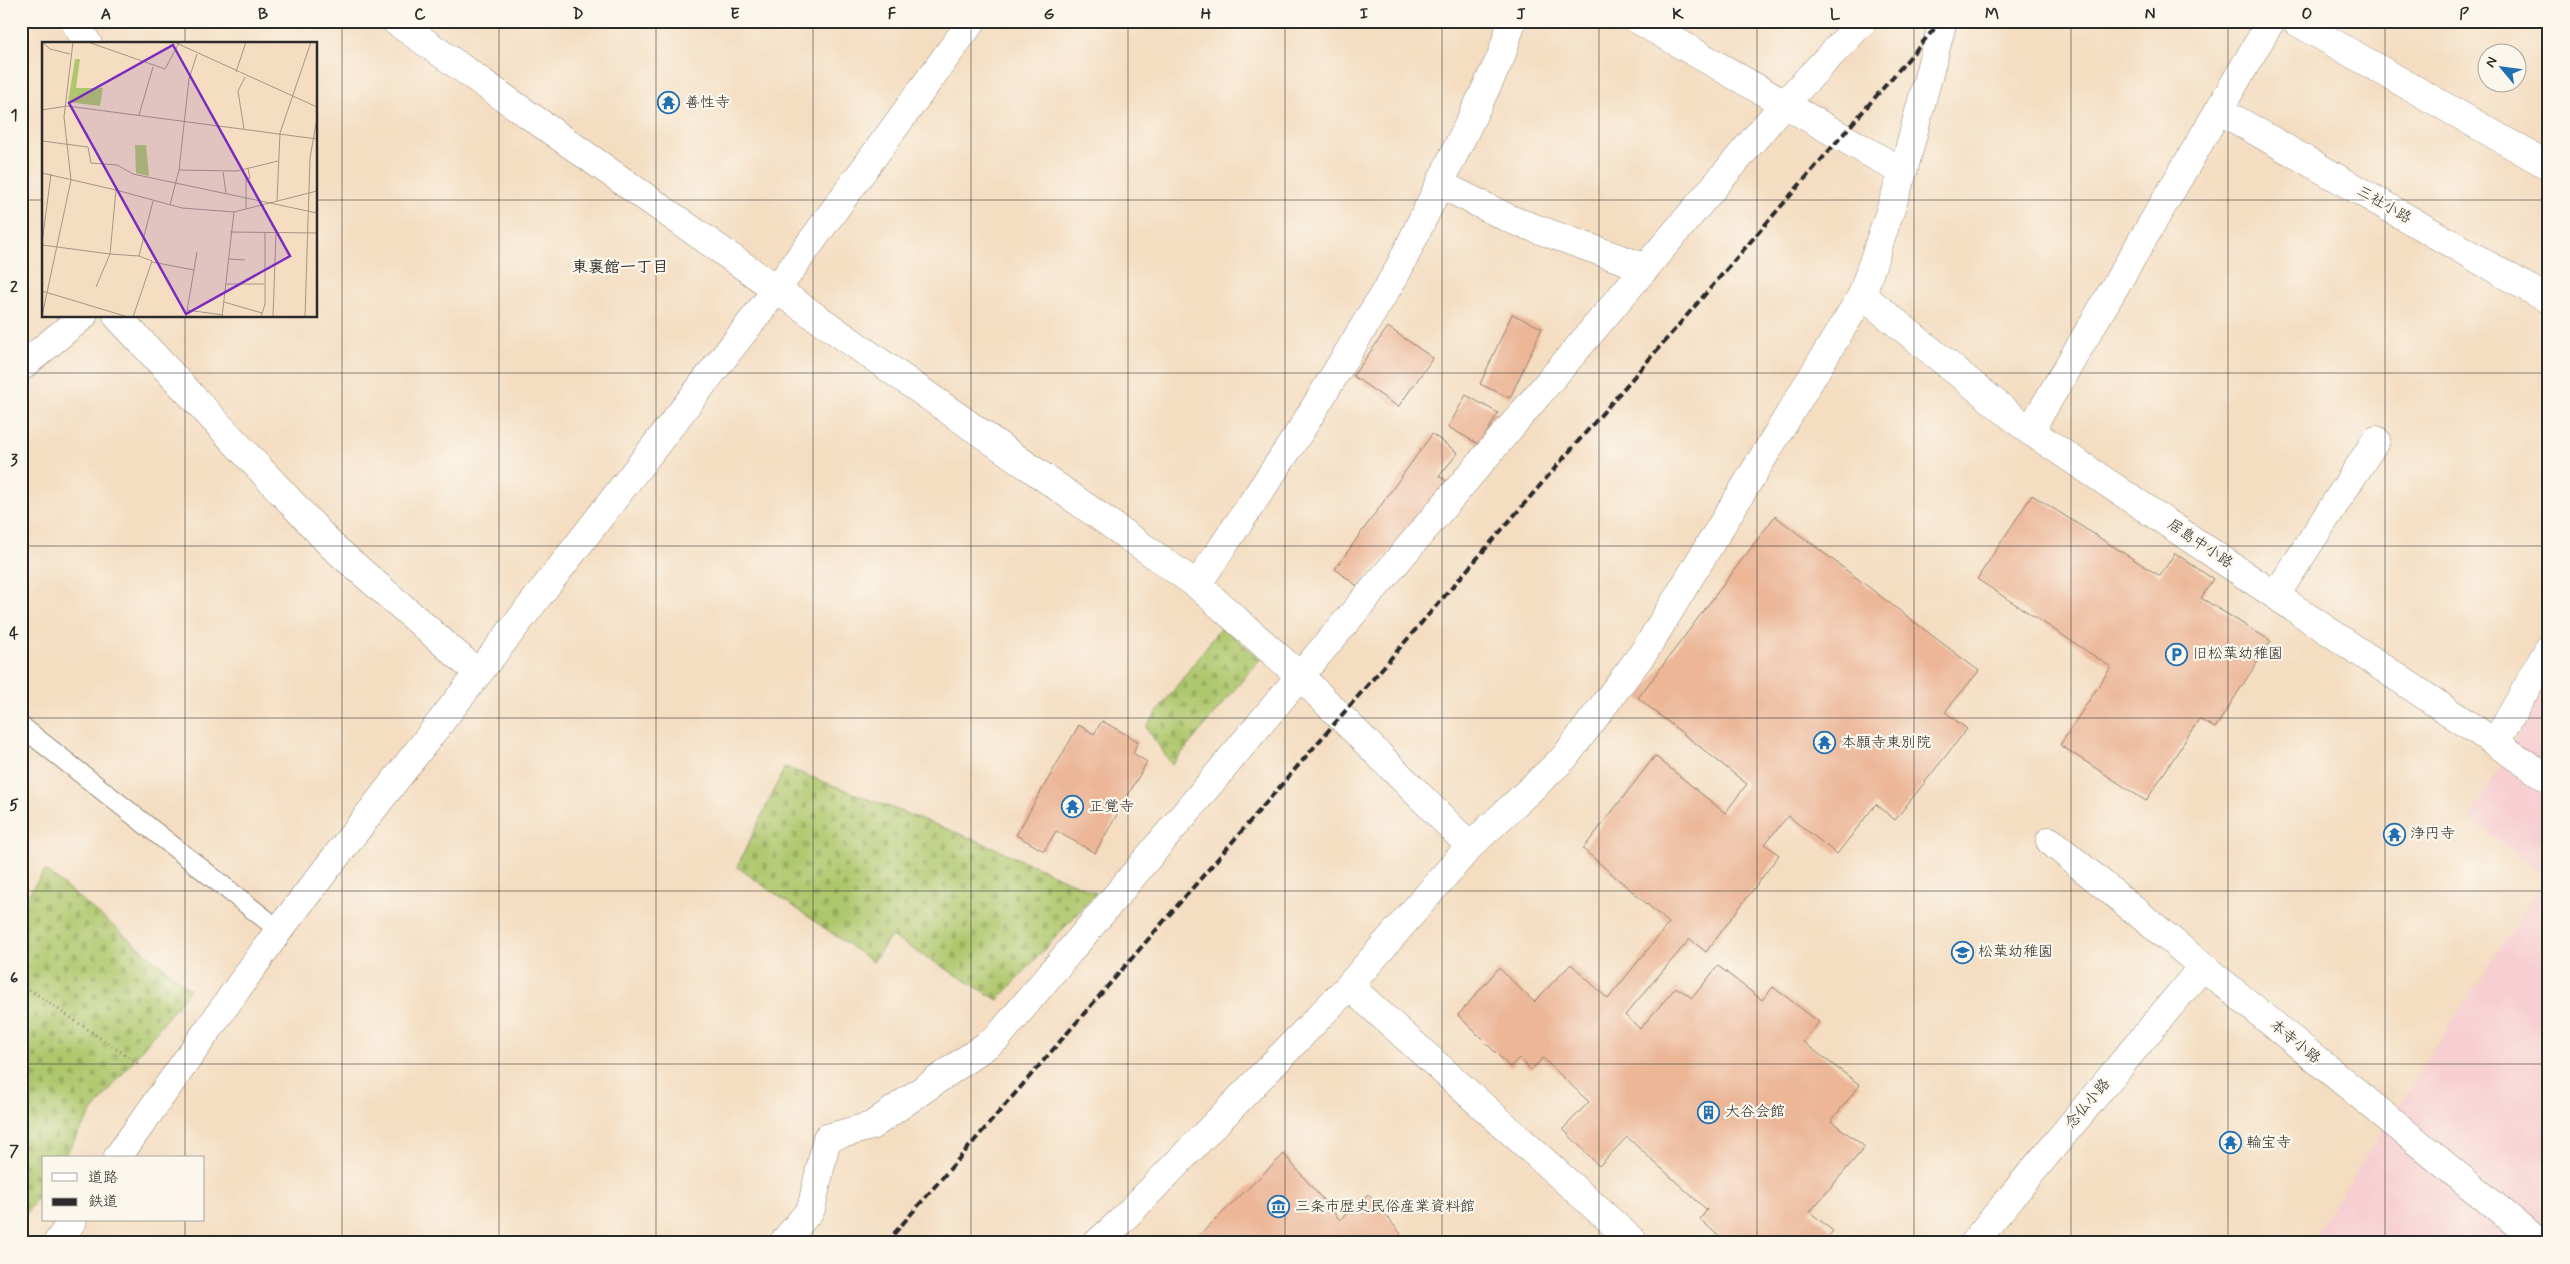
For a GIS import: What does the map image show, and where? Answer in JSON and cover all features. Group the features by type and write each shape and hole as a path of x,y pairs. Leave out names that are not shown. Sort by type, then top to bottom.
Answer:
{"street":[{"path":"74,21 87,42"},
{"path":"395,21 1197,585 1300,676 1470,846"},
{"path":"118,1156 280,930 776,290 972,21"},
{"path":"1197,585 1301,430 1398,272 1501,57 1512,21"},
{"path":"1640,21 1903,172"},
{"path":"783,1243 811,1209 827,1138 871,1126 997,1038 1300,676 1784,104 1863,21"},
{"path":"1097,1243 1120,1222 1349,986 1470,846 1564,758 1646,649 1862,295 1903,172 1943,21"},
{"path":"2030,431 2271,21"},
{"path":"2295,21 2549,166"},
{"name":"三社小路","path":"2219,110 2549,300"},
{"path":"1440,184 1512,220 1646,268"},
{"name":"居島中小路","path":"1862,295 2030,431 2549,779"},
{"path":"21,367 81,318"},
{"path":"119,318 332,546 478,673"},
{"path":"2276,595 2376,440"},
{"path":"2496,742 2549,648"},
{"name":"本寺小路","path":"2050,840 2203,966 2542,1236"},
{"name":"念仏小路","path":"1973,1243 2203,966"},
{"path":"1349,986 1634,1243"},
{"path":"57,1243 72,1222"}],"lane":[{"path":"21,726 280,930"}],"path":[{"path":"21,984 169,1085"}],"shaded area":[{"path":"2549,682 2549,1243 2310,1243 2545,877 2470,818"}],"green space":[{"path":"1222,626 1260,659 1172,765 1146,727"},
{"path":"785,767 981,842 1096,893 998,1000 891,936 873,962 737,867"},
{"path":"45,870 190,989 92,1112 64,1156 42,1156 42,1190 21,1222 21,905"}],"building":[{"path":"1512,314 1542,328 1510,398 1480,384"},
{"path":"1388,327 1433,358 1398,407 1353,376"},
{"path":"1466,395 1498,413 1480,445 1448,427"},
{"path":"1432,434 1458,453 1439,476 1454,486 1357,586 1335,569"},
{"name":"旧松葉幼稚園","path":"2032,495 2160,576 2175,553 2213,579 2201,598 2271,641 2215,728 2199,719 2146,801 2060,745 2111,667 1977,579"},
{"path":"1775,516 1979,671 1945,712 1967,729 1895,820 1876,804 1837,854 1788,816 1765,844 1779,855 1706,952 1690,939 1625,1015 1640,1029 1676,987 1692,998 1718,966 1762,1000 1773,987 1819,1022 1803,1042 1860,1085 1831,1121 1865,1147 1810,1212 1833,1231 1823,1243 1726,1243 1700,1219 1707,1210 1627,1137 1599,1166 1563,1129 1589,1102 1543,1058 1531,1070 1519,1058 1510,1067 1458,1015 1499,968 1534,1002 1571,964 1608,999 1669,923 1583,849 1655,756 1725,813 1747,784 1638,698"},
{"path":"1102,721 1138,741 1133,753 1147,762 1095,853 1056,831 1044,851 1016,835 1079,725 1094,734"},
{"name":"三条市歴史民俗産業資料館","path":"1284,1154 1340,1220 1368,1194 1401,1234 1392,1243 1191,1243"}],"railway":[{"path":"886,1243 1941,21"}],"place":[{"name":"善性寺","path":"669,103"},
{"name":"旧松葉幼稚園","path":"2177,654"},
{"name":"本願寺東別院","path":"1825,743"},
{"name":"正覚寺","path":"1073,807"},
{"name":"浄円寺","path":"2394,834"},
{"name":"松葉幼稚園","path":"1962,952"},
{"name":"大谷会館","path":"1709,1112"},
{"name":"輪宝寺","path":"2230,1143"},
{"name":"三条市歴史民俗産業資料館","path":"1279,1207"}],"district":[{"name":"東裏館一丁目","path":"620,267"}]}
